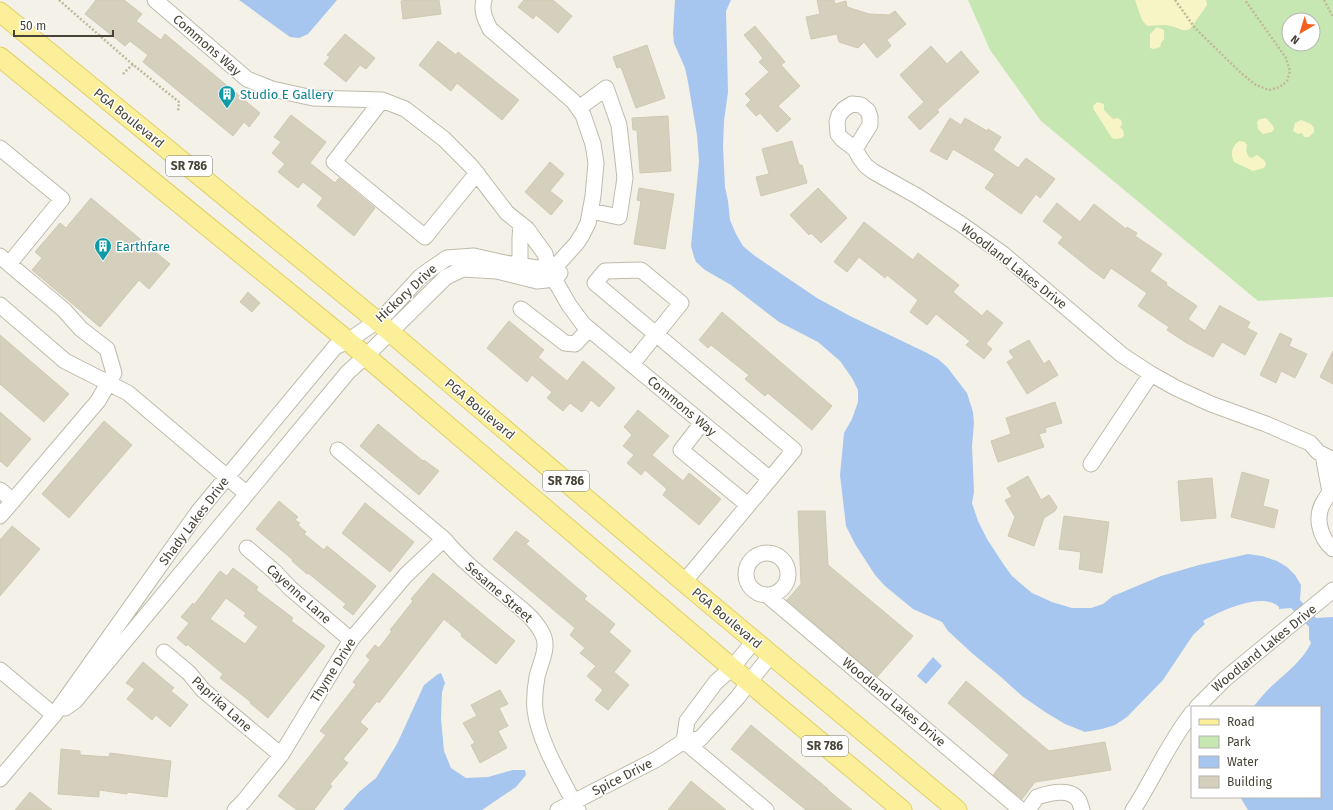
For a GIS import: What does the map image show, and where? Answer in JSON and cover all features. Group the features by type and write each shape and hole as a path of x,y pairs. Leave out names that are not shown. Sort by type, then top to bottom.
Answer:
{"main road":[{"name":"PGA Boulevard","path":"0,12 384,327 684,582 957,810"},
{"name":"SR 786","path":"0,57 348,340 748,682 902,810"}],"street":[{"name":"Commons Way","path":"155,0 247,79 272,89 313,98 382,100 405,109 444,139 477,173 507,213 527,229 545,254 552,274 569,305 583,324 770,479"},
{"path":"484,0 483,15 490,29 573,101 587,124 593,144 596,163 590,217 576,244 556,266 552,274"},
{"path":"578,108 606,88 619,125 625,178 619,217 590,217"},
{"path":"382,100 334,162 425,237 477,173"},
{"path":"0,148 62,199 4,260 64,310 81,329 107,349 114,373 98,401 0,516"},
{"name":"Woodland Lakes Drive","path":"855,149 860,158 870,169 917,196 961,224 1003,254 1122,355 1151,374 1176,388 1211,404 1266,424 1310,443 1318,452 1328,458 1332,491 1322,504 1319,513 1319,523 1325,540 1333,549"},
{"path":"520,271 521,224"},
{"name":"Hickory Drive","path":"366,356 384,327 387,313 424,274 447,258 474,256 520,271 552,274"},
{"path":"632,364 656,334 681,303 642,270 605,271 595,283 656,334 794,450 684,582"},
{"path":"0,305 65,361 128,394 247,494"},
{"path":"521,309 565,344 575,344 589,329"},
{"name":"Hickory Drive","path":"348,340 384,327"},
{"name":"Shady Lakes Drive","path":"0,779 54,715 198,512 335,347 348,340"},
{"name":"Shady Lakes Drive","path":"54,715 75,701 348,372 366,356"},
{"path":"1091,464 1151,374"},
{"path":"702,423 681,450 748,505"},
{"name":"Sesame Street","path":"338,450 444,539 458,556 532,618 543,634 545,645 544,654 535,686 536,719 542,739 576,806"},
{"path":"0,490 13,501"},
{"name":"Thyme Drive","path":"245,807 281,755 351,640 406,575 444,539"},
{"name":"Cayenne Lane","path":"247,548 275,572 290,588 351,640"},
{"name":"Woodland Lakes Drive","path":"1198,706 1224,678 1313,608 1333,590"},
{"name":"Woodland Lakes Drive","path":"768,595 1021,810"},
{"path":"754,641 732,668 716,682 687,721 684,741 766,810"},
{"name":"Paprika Lane","path":"164,652 188,673 203,690 281,755"},
{"name":"Spice Drive","path":"558,810 576,806 657,760 684,741 700,739 738,697 748,682 771,655"},
{"path":"0,670 54,715"},
{"path":"1134,810 1173,740 1191,714"},
{"path":"1028,810 1037,797 1061,792 1068,793 1079,800 1082,810"}],"path":[{"path":"59,0 179,102 178,112"},
{"path":"1174,0 1194,28 1241,73 1256,84 1270,90 1280,87 1287,81 1290,71 1286,58 1245,0"},
{"path":"1324,0 1333,17"},
{"path":"123,74 133,64"}],"green space":[{"path":"968,0 1333,0 1333,297 1258,301 1041,121 990,50"}],"sand":[{"path":"1135,0 1206,0 1207,5 1190,29 1185,30 1168,25 1147,26 1142,20"},
{"path":"1157,27 1164,30 1164,39 1160,47 1154,49 1150,48 1150,34"},
{"path":"1097,102 1104,104 1104,110 1113,119 1117,118 1121,120 1122,124 1120,127 1123,130 1124,135 1122,138 1112,138 1094,110 1093,106"},
{"path":"1266,118 1274,129 1272,132 1263,134 1258,129 1257,122 1260,119"},
{"path":"1301,120 1311,124 1314,128 1314,132 1309,137 1304,137 1302,133 1298,134 1293,131 1295,123"},
{"path":"1239,141 1245,142 1247,145 1246,151 1249,157 1252,158 1257,155 1264,160 1266,164 1264,168 1253,171 1234,162 1232,150"}],"water":[{"path":"239,0 337,0 308,34 299,38 290,37"},
{"path":"675,0 731,0 726,11 728,92 724,121 723,147 725,187 730,220 736,234 743,246 755,256 817,298 850,316 925,352 938,359 947,367 967,393 973,412 974,423 972,446 974,492 972,503 978,521 987,539 1012,576 1032,593 1052,602 1072,608 1091,608 1103,604 1113,596 1161,576 1199,565 1248,554 1262,556 1277,561 1287,567 1295,575 1301,585 1300,600 1316,618 1333,617 1333,810 1248,810 1241,798 1321,798 1321,706 1254,706 1268,689 1304,655 1311,643 1309,639 1309,627 1291,608 1279,609 1279,607 1272,603 1263,601 1252,602 1230,608 1203,621 1205,624 1193,635 1163,680 1127,717 1115,725 1085,732 1065,724 1022,696 948,631 942,622 913,609 885,586 875,575 855,544 846,526 840,475 844,433 852,419 858,402 858,390 852,378 840,361 818,342 779,322 731,285 705,270 696,262 694,257 691,246 699,161 697,135 685,68 674,43 673,33"},
{"path":"933,657 942,666 926,684 917,676"},
{"path":"441,673 445,683 442,692 441,719 444,751 451,768 466,778 488,777 513,770 525,770 526,775 516,787 482,810 343,810 359,792 376,778 397,744 424,685"}],"building":[{"path":"96,0 124,0 142,14 136,21 161,40 165,34 260,113 249,127 244,122 233,136 143,62 148,55 130,41 125,46 85,14"},
{"path":"439,0 441,14 403,19 401,1"},
{"path":"524,0 553,0 572,16 558,33 536,15 533,19 518,7"},
{"path":"817,0 834,0 835,4 846,1 847,7 869,14 889,15 895,11 906,24 887,40 891,46 877,58 864,42 858,48 839,42 837,34 811,39 806,17 820,14"},
{"path":"755,26 785,62 781,65 800,86 778,106 791,119 777,132 760,113 756,116 746,105 751,100 745,94 769,72 759,62 763,58 744,35"},
{"path":"345,34 375,58 366,69 360,65 346,82 324,64 330,57 327,55"},
{"path":"438,41 456,55 458,52 519,100 502,120 457,83 451,91 419,65"},
{"path":"647,45 665,98 636,108 621,67 617,68 613,57"},
{"path":"931,46 947,64 961,51 979,72 937,110 939,112 920,130 908,117 924,102 900,75"},
{"path":"291,115 326,142 310,163 335,183 339,178 375,208 354,236 317,206 323,198 303,182 298,188 278,172 285,164 272,153 281,142 274,137"},
{"path":"668,116 671,171 640,173 637,130 633,130 632,118"},
{"path":"950,118 961,125 965,118 987,131 988,129 1001,137 993,150 1018,168 1026,158 1055,179 1040,198 1036,194 1021,214 985,188 995,174 953,149 947,160 930,151"},
{"path":"792,141 799,165 802,165 807,183 761,196 756,177 769,174 762,149"},
{"path":"550,162 564,174 550,191 563,201 551,215 525,192"},
{"path":"639,188 674,194 665,249 634,244 641,201 637,200"},
{"path":"818,188 847,218 821,243 811,233 809,235 790,215"},
{"name":"Earthfare","path":"91,198 170,264 149,289 139,280 100,327 32,270 42,258 35,252 60,223 66,228"},
{"path":"1057,203 1080,222 1094,204 1126,229 1127,227 1137,233 1135,236 1162,254 1150,271 1167,283 1166,285 1197,306 1188,319 1205,331 1220,305 1250,322 1247,328 1257,333 1245,355 1222,342 1213,357 1185,342 1167,330 1169,327 1138,306 1147,293 1111,268 1104,279 1058,243 1063,237 1043,221"},
{"path":"864,222 913,260 918,253 959,285 953,292 982,316 987,310 1003,323 986,344 992,349 984,359 966,345 970,341 936,314 927,325 910,312 918,300 887,275 885,278 859,257 847,272 834,262"},
{"path":"248,292 260,303 252,312 240,302"},
{"path":"722,312 832,406 812,430 768,393 765,396 745,379 749,375 711,345 708,348 699,340"},
{"path":"509,321 544,350 538,357 567,381 583,361 615,388 599,407 591,400 582,412 570,403 563,411 547,398 552,392 532,375 527,382 487,348"},
{"path":"1280,333 1292,339 1289,346 1307,354 1295,378 1281,371 1276,383 1260,375"},
{"path":"0,335 69,394 44,422 0,384"},
{"path":"1029,340 1044,364 1049,360 1058,375 1027,394 1007,362 1014,358 1009,351"},
{"path":"1333,351 1333,384 1320,377"},
{"path":"1055,402 1062,423 1045,428 1046,432 1039,434 1044,447 998,462 991,441 1011,434 1006,418"},
{"path":"638,410 669,436 652,455 683,481 689,473 721,499 699,525 663,495 667,489 645,470 641,475 627,463 634,455 623,446 632,435 624,427"},
{"path":"0,412 31,439 7,467 0,461"},
{"path":"104,421 132,445 69,518 42,494"},
{"path":"378,424 423,461 424,460 439,471 419,495 360,446"},
{"path":"1242,472 1269,480 1263,506 1278,510 1274,528 1231,517"},
{"path":"1028,476 1041,500 1049,495 1057,507 1055,511 1044,518 1034,546 1008,536 1015,517 1005,500 1012,497 1007,488"},
{"path":"1212,478 1216,518 1181,521 1178,481"},
{"path":"279,501 298,517 295,520 300,523 298,525 306,532 304,534 324,550 327,546 376,586 353,615 343,607 346,604 308,573 307,574 292,561 293,560 256,529"},
{"path":"365,503 414,542 390,572 342,533"},
{"path":"798,511 825,511 828,565 913,636 877,677 787,600 801,584"},
{"path":"1064,516 1109,522 1102,573 1079,569 1081,552 1059,549"},
{"path":"12,526 40,549 0,596 0,540"},
{"path":"516,531 529,541 526,544 587,596 584,599 615,624 609,632 631,651 614,672 629,685 608,710 595,700 603,690 587,676 596,666 580,653 585,648 570,635 575,628 493,559"},
{"path":"233,568 258,587 256,590 293,618 291,621 325,646 268,718 250,703 251,702 220,678 223,674 187,644 186,646 177,638 189,623 181,617 193,603 194,605 220,571 227,576","holes":["226,598 246,613 244,616 258,627 245,644 210,619"]},
{"path":"433,573 515,641 496,664 461,636 462,634 444,619 379,703 377,701 360,722 368,729 343,759 348,763 330,784 332,786 314,810 297,810 278,796 326,735 320,731 356,685 353,682 370,660 366,656 375,645 379,648 392,631 390,630 413,601 411,599"},
{"path":"143,662 174,688 171,691 188,705 170,727 156,715 152,720 127,699 135,689 126,683"},
{"path":"966,681 1049,751 1105,742 1111,770 1035,782 1022,799 993,775 1009,755 948,703"},
{"path":"500,690 508,704 499,708 508,726 498,731 507,748 480,763 471,745 475,743 463,723 477,716 471,705"},
{"path":"751,725 852,810 806,810 731,749"},
{"path":"61,749 80,751 80,755 109,757 110,753 171,761 167,797 99,790 99,797 58,794"},
{"path":"691,781 726,810 668,810"},
{"path":"30,792 52,810 15,810"}],"place":[{"name":"Studio E Gallery","path":"227,109"},
{"name":"Earthfare","path":"103,261"}]}
